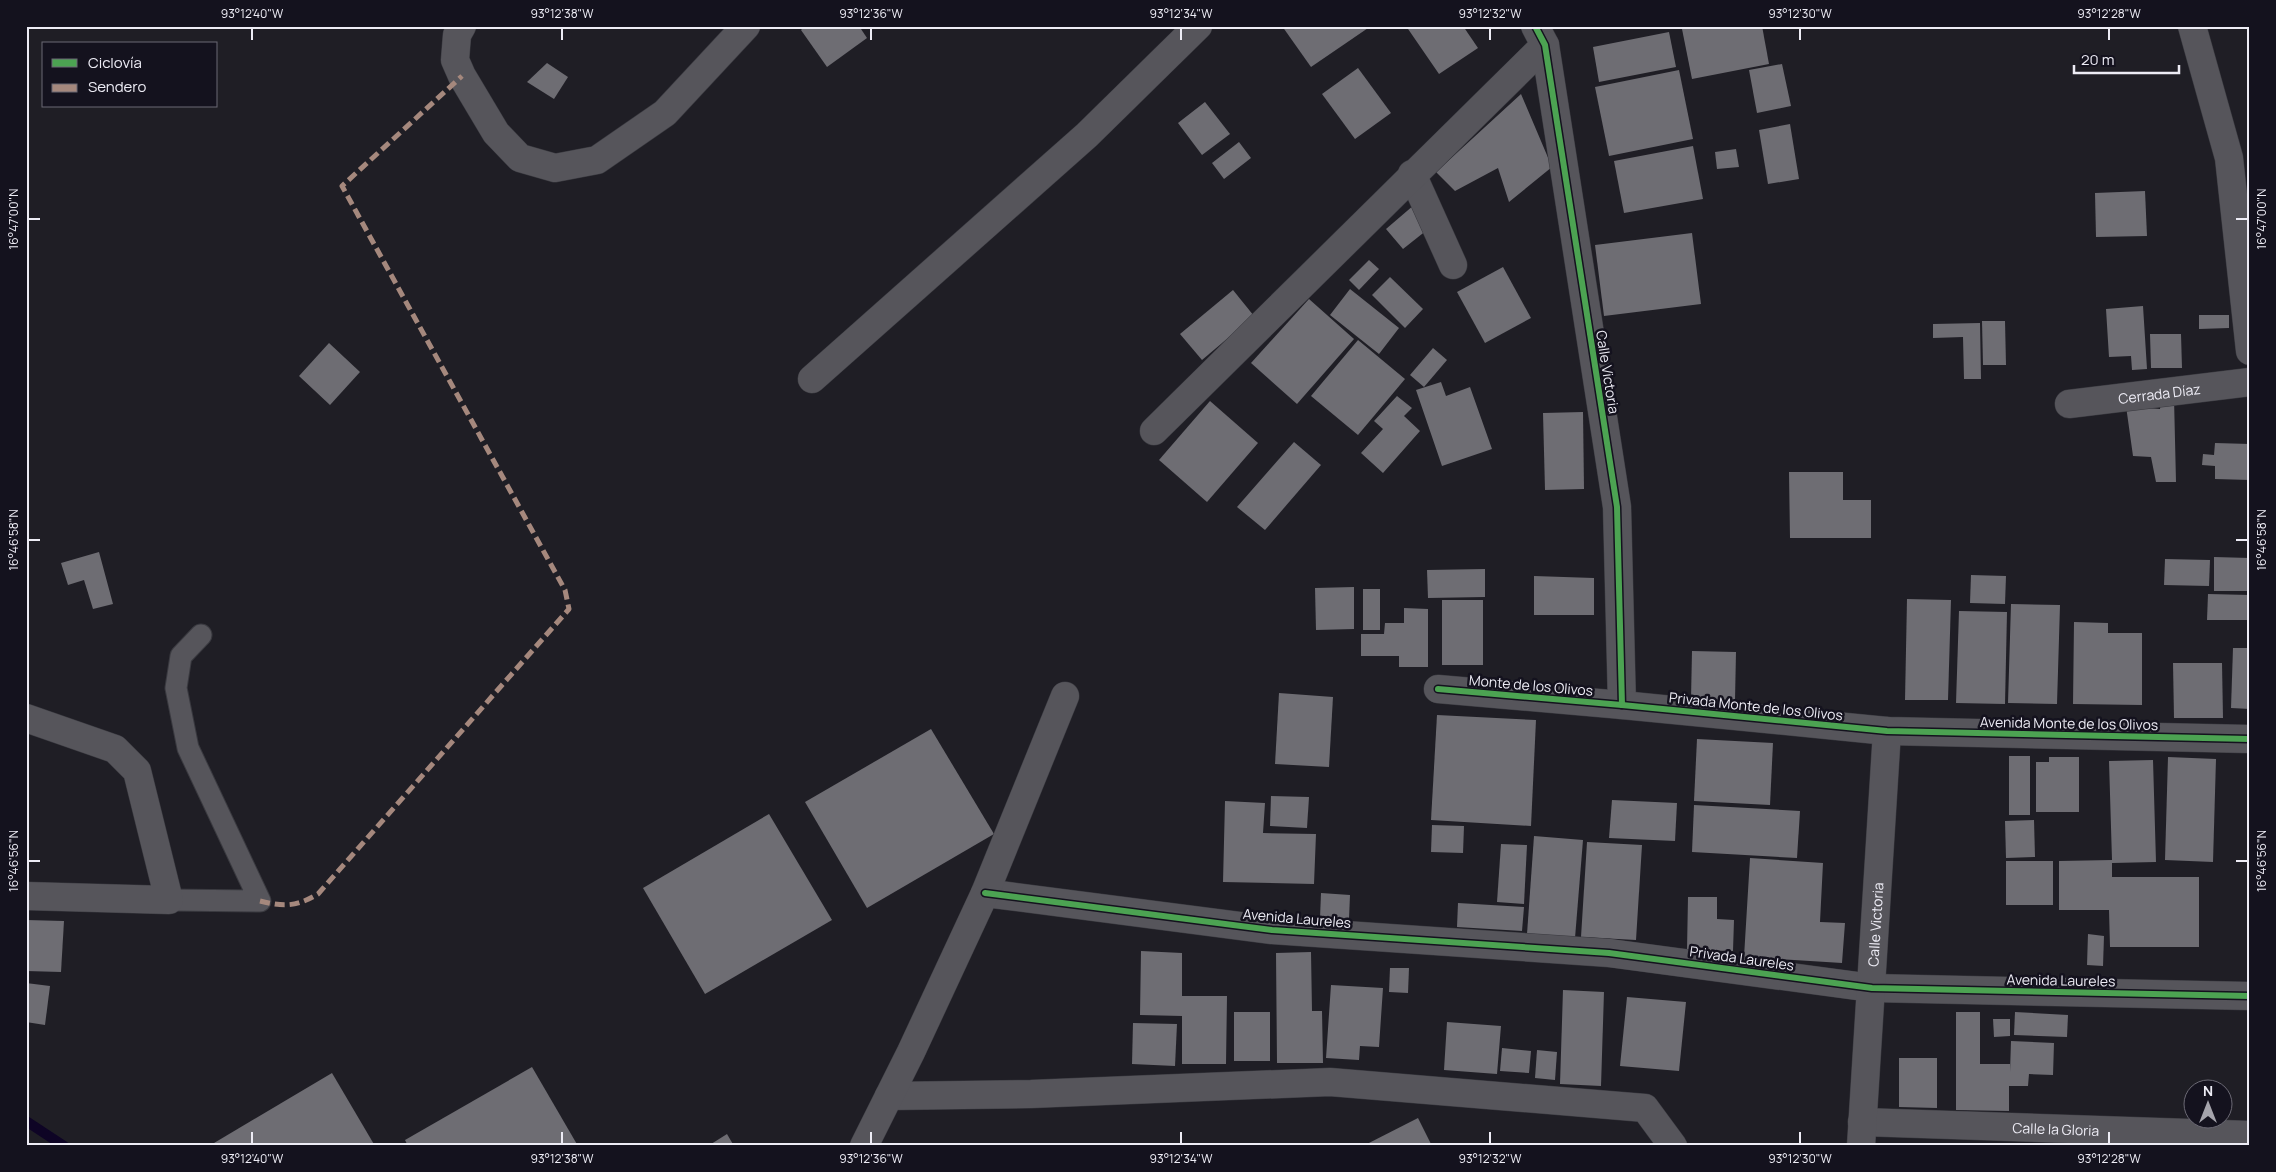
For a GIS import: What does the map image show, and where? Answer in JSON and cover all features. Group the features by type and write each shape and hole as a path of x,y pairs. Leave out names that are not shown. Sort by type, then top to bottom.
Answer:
{"street":[{"path":"462,26 457,35 455,60 462,76 496,133 520,158 556,168 597,160 665,113 746,26"},
{"path":"812,379 1087,135 1198,26"},
{"path":"2192,26 2239,161 2250,351"},
{"path":"1154,431 1412,174 1540,35"},
{"name":"Calle Victoria","path":"1540,35 1616,507 1622,705"},
{"path":"1412,174 1453,265"},
{"name":"Cerrada Díaz","path":"2069,404 2250,382"},
{"name":"Monte de los Olivos","path":"1438,689 1622,705"},
{"path":"864,1146 985,893 1065,696"},
{"name":"Privada Monte de los Olivos","path":"1622,705 1887,731"},
{"path":"26,718 115,749 137,771 169,900 26,896"},
{"name":"Calle Victoria","path":"1861,1134 1872,988 1887,731"},
{"name":"Avenida Monte de los Olivos","path":"1887,731 2250,739"},
{"name":"Avenida Laureles","path":"985,893 1272,930 1609,954"},
{"name":"Privada Laureles","path":"1609,954 1872,988"},
{"name":"Avenida Laureles","path":"1872,988 2250,996"},
{"path":"889,1096 1031,1094 1330,1082 1645,1108 1673,1146"},
{"name":"Calle la Gloria","path":"1861,1134 2250,1135"}],"lane":[{"path":"169,900 260,901 188,748 176,688 181,656 201,636"}],"building":[{"path":"805,26 859,26 867,38 827,67 801,30"},
{"path":"1282,26 1371,26 1311,67"},
{"path":"1406,26 1463,26 1478,48 1439,74"},
{"path":"1696,26 1762,26 1769,64 1692,79 1682,29"},
{"path":"1669,32 1676,67 1599,82 1593,47"},
{"path":"547,63 568,77 554,99 527,82"},
{"path":"1782,64 1791,106 1757,113 1749,70"},
{"path":"1358,68 1391,113 1355,139 1322,94"},
{"path":"1679,70 1693,139 1609,156 1595,87"},
{"path":"1521,94 1552,167 1509,202 1498,168 1455,191 1436,172"},
{"path":"1205,102 1230,134 1202,155 1178,123"},
{"path":"1790,124 1799,179 1768,184 1759,130"},
{"path":"1239,142 1251,158 1224,179 1212,163"},
{"path":"1693,146 1703,199 1624,213 1614,161"},
{"path":"1736,149 1739,167 1717,169 1715,152"},
{"path":"2145,191 2147,236 2096,237 2095,193"},
{"path":"1414,205 1432,226 1403,249 1386,229"},
{"path":"1692,233 1701,304 1604,316 1595,245"},
{"path":"1369,260 1379,269 1359,290 1349,280"},
{"path":"1503,267 1531,318 1485,343 1457,292"},
{"path":"1390,277 1423,309 1405,328 1372,295"},
{"path":"1350,289 1399,328 1379,354 1330,315"},
{"path":"1233,290 1254,316 1202,360 1180,334"},
{"path":"1309,299 1354,339 1297,404 1251,363"},
{"path":"2143,306 2147,369 2132,370 2131,356 2109,357 2106,309"},
{"path":"2199,315 2229,315 2229,328 2199,329"},
{"path":"1982,321 2005,321 2006,365 1983,365"},
{"path":"1980,323 1981,379 1964,379 1963,337 1933,338 1933,324"},
{"path":"2150,334 2181,334 2182,368 2151,368"},
{"path":"1358,340 1405,379 1358,435 1311,396"},
{"path":"329,343 360,372 330,405 299,376"},
{"path":"1433,348 1447,360 1424,387 1410,375"},
{"path":"1441,382 1446,396 1470,387 1492,449 1442,466 1416,390"},
{"path":"1397,396 1412,408 1404,416 1420,431 1383,473 1361,453 1383,429 1374,421"},
{"path":"2161,397 2174,398 2176,482 2156,482 2151,457 2133,456 2126,406 2160,409"},
{"path":"1210,401 1258,443 1207,502 1159,460"},
{"path":"1583,412 1584,489 1545,490 1543,413"},
{"path":"1294,442 1321,465 1265,530 1237,507"},
{"path":"2215,443 2250,444 2250,480 2215,479 2215,466 2202,465 2203,454 2214,455"},
{"path":"1789,472 1843,472 1843,500 1871,500 1871,538 1790,538"},
{"path":"99,552 113,604 93,609 84,580 68,585 61,563"},
{"path":"2214,557 2250,558 2250,591 2214,591"},
{"path":"2165,559 2210,560 2209,586 2164,585"},
{"path":"1485,569 1485,597 1428,598 1427,570"},
{"path":"1971,575 2006,576 2005,604 1970,603"},
{"path":"1534,576 1594,578 1594,615 1534,615"},
{"path":"1354,587 1354,629 1316,630 1315,588"},
{"path":"1363,589 1380,589 1380,630 1363,630"},
{"path":"2208,594 2250,595 2250,620 2207,620"},
{"path":"1907,599 1951,600 1948,700 1905,700"},
{"path":"1442,600 1483,600 1483,665 1442,665"},
{"path":"2011,604 2060,605 2057,704 2008,703"},
{"path":"1404,608 1428,609 1428,667 1399,667 1399,656 1361,656 1361,634 1384,634 1385,623 1404,623"},
{"path":"1959,611 2007,612 2005,704 1956,703"},
{"path":"2074,622 2108,623 2108,633 2142,633 2142,705 2073,704"},
{"path":"2233,648 2250,648 2250,709 2231,708"},
{"path":"1692,651 1736,652 1735,700 1691,699"},
{"path":"2173,663 2222,663 2223,718 2174,718"},
{"path":"1279,693 1333,697 1329,767 1275,764"},
{"path":"1437,715 1536,720 1531,826 1431,820"},
{"path":"931,729 994,834 867,908 805,802"},
{"path":"1697,739 1773,743 1770,805 1694,801"},
{"path":"2009,756 2030,756 2030,815 2009,815"},
{"path":"2049,757 2079,757 2079,812 2036,812 2036,762 2049,762"},
{"path":"2168,757 2216,759 2213,862 2165,860"},
{"path":"2153,760 2156,862 2112,863 2112,877 2199,877 2199,947 2110,947 2109,910 2059,910 2059,861 2112,860 2109,761"},
{"path":"1271,796 1309,797 1307,828 1270,826"},
{"path":"1612,800 1677,803 1675,841 1609,838"},
{"path":"1225,801 1265,803 1263,833 1316,834 1314,884 1223,882"},
{"path":"1694,805 1800,811 1797,858 1692,852"},
{"path":"769,814 832,920 705,994 643,888"},
{"path":"2034,820 2035,857 2006,858 2005,821"},
{"path":"1432,825 1464,826 1463,853 1431,852"},
{"path":"1534,836 1583,840 1575,938 1527,934"},
{"path":"1587,842 1642,845 1636,940 1581,937"},
{"path":"1501,844 1527,845 1524,904 1497,902"},
{"path":"1750,858 1823,863 1820,922 1845,923 1842,963 1744,957"},
{"path":"2006,861 2053,861 2053,905 2006,905"},
{"path":"1321,893 1350,895 1349,919 1320,918"},
{"path":"1688,897 1717,897 1717,919 1734,920 1733,951 1687,950"},
{"path":"1458,903 1524,907 1522,931 1457,927"},
{"path":"26,920 64,921 61,972 26,971"},
{"path":"2088,934 2104,936 2103,966 2087,965"},
{"path":"1141,951 1182,953 1182,996 1227,996 1226,1064 1182,1064 1182,1016 1140,1015"},
{"path":"1311,952 1312,1011 1322,1011 1323,1063 1277,1063 1276,953"},
{"path":"1390,968 1409,968 1408,993 1389,992"},
{"path":"26,983 50,986 45,1025 26,1022"},
{"path":"1331,985 1383,988 1379,1047 1360,1046 1359,1060 1326,1058"},
{"path":"1563,990 1604,992 1601,1086 1560,1084"},
{"path":"1627,997 1686,1002 1679,1071 1620,1066"},
{"path":"1234,1012 1270,1012 1270,1061 1234,1061"},
{"path":"1956,1012 1980,1012 1980,1064 2010,1064 2010,1072 2011,1041 2054,1043 2053,1075 2029,1074 2028,1086 2009,1086 2009,1111 1956,1110"},
{"path":"2015,1012 2068,1015 2067,1037 2014,1035"},
{"path":"1993,1019 2010,1019 2010,1036 1994,1037"},
{"path":"1447,1022 1501,1026 1497,1074 1444,1070"},
{"path":"1133,1023 1177,1024 1175,1066 1132,1064"},
{"path":"1502,1048 1531,1051 1529,1073 1500,1071"},
{"path":"1537,1050 1557,1052 1555,1080 1535,1078"},
{"path":"1899,1058 1937,1058 1937,1108 1899,1107"},
{"path":"532,1067 578,1146 408,1146 405,1140"},
{"path":"332,1073 375,1146 209,1146"},
{"path":"1418,1118 1432,1146 1363,1146"},
{"path":"727,1134 734,1146 708,1146"}],"waterway":[{"path":"26,1121 64,1146"}],"marked path":[{"path":"260,901 290,905 318,894 569,609 565,590 342,186 462,76"}],"cycle path":[{"path":"1535,26 1545,45 1617,507 1622,705"},
{"path":"1438,689 1887,731 2250,739"},
{"path":"985,893 1272,930 1609,953 1872,988 2250,996"}]}
